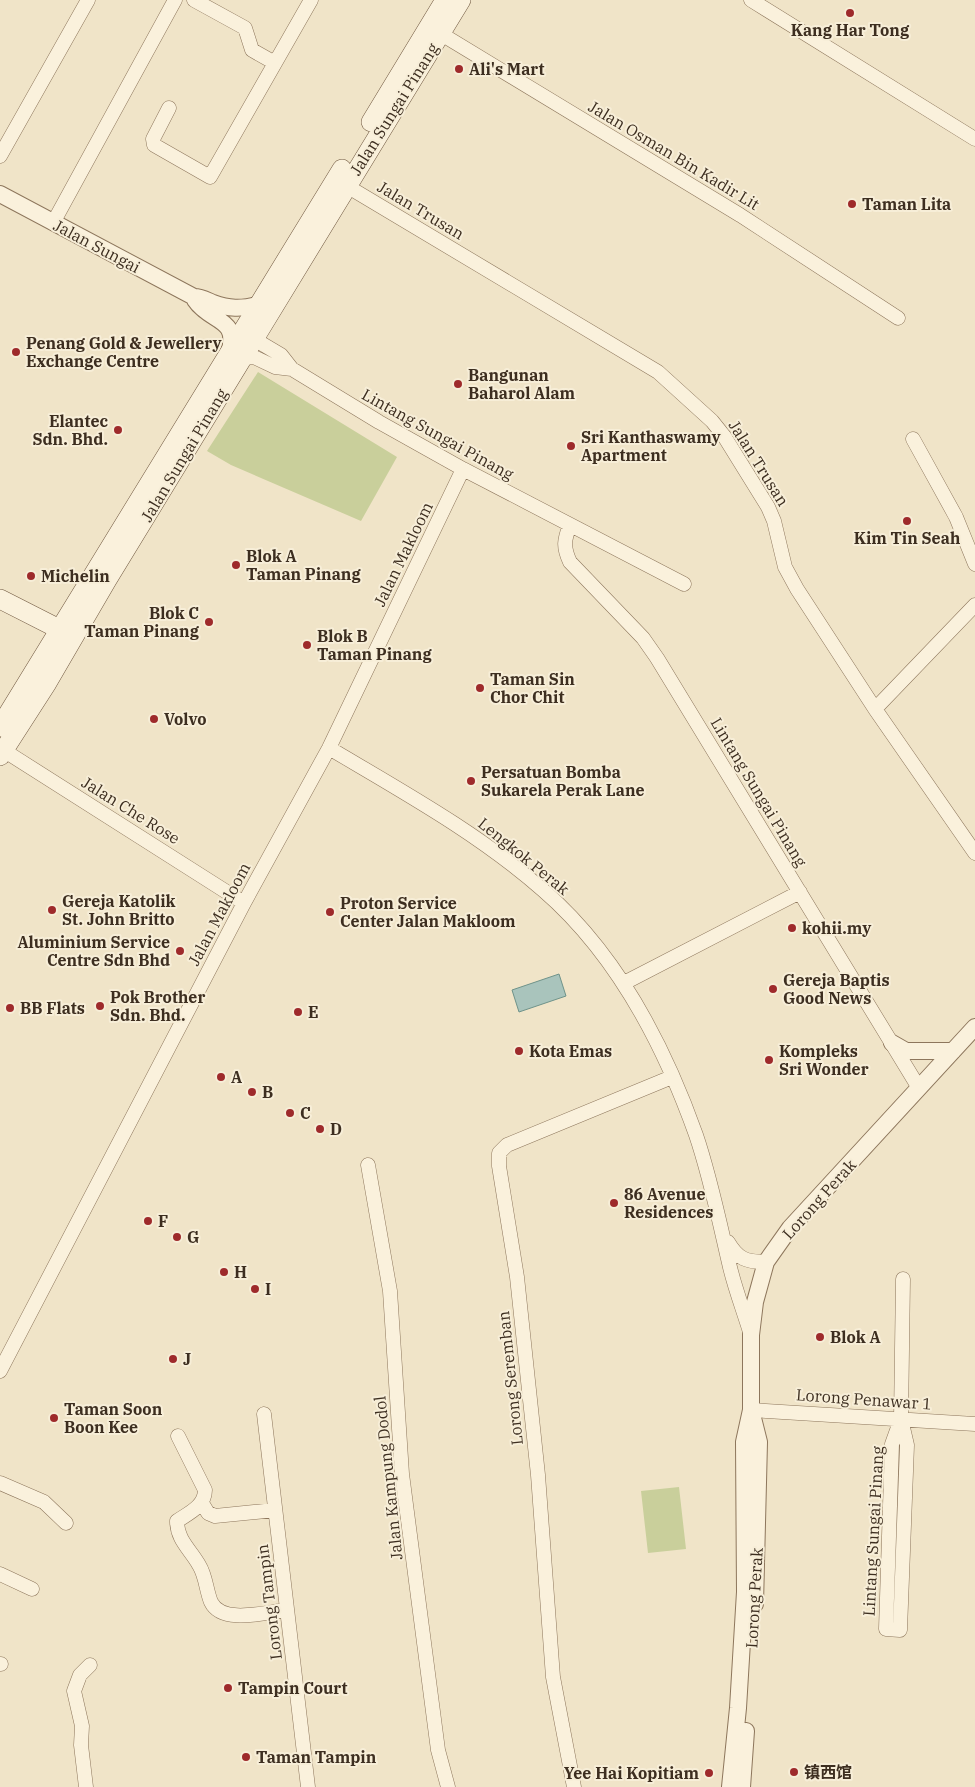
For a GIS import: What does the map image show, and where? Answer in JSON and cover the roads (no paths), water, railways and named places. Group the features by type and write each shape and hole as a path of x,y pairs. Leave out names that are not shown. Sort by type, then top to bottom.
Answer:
{"main road":[{"name":"Jalan Sungai Pinang","path":"435,30 445,0"},
{"name":"Jalan Sungai Pinang","path":"236,355 254,339 341,183 435,30 461,0"},
{"name":"Jalan Sungai Pinang","path":"0,726 62,637 236,355 258,305 341,183"},
{"path":"0,599 62,637"},
{"path":"0,611 62,637"},
{"name":"Jalan Sungai Pinang","path":"1,751 62,637"}],"street":[{"path":"0,156 88,0"},
{"path":"53,223 175,0"},
{"path":"194,0 245,28 252,50 275,63"},
{"path":"170,108 153,139 154,145 210,177 310,0"},
{"path":"751,0 975,139"},
{"name":"Jalan Osman Bin Kadir Lit","path":"435,30 748,220 898,318"},
{"name":"Jalan Trusan","path":"341,183 652,368 667,378 712,421 724,436 768,507 774,521 785,567 797,588 875,708 975,853"},
{"name":"Jalan Sungai","path":"0,194 194,297 200,297 230,308 240,309 258,305"},
{"name":"Jalan Sungai","path":"194,297 196,303 229,327 236,355"},
{"name":"Lintang Sungai Pinang","path":"254,339 281,355 292,369 463,470 684,584"},
{"name":"Lintang Sungai Pinang","path":"236,355 254,357 275,367 292,369"},
{"path":"913,439 956,517 975,564"},
{"name":"Jalan Makloom","path":"0,1371 244,902 329,748 463,470"},
{"name":"Lintang Sungai Pinang","path":"570,526 565,538 564,550 570,562 643,638 657,658 919,1088"},
{"path":"875,708 975,605"},
{"name":"Lengkok Perak","path":"329,748 446,817 499,854 544,891 588,935 624,984 672,1078 696,1135 723,1235 729,1265 751,1335"},
{"name":"Jalan Che Rose","path":"1,751 244,902"},
{"path":"624,984 800,892"},
{"name":"Lorong Perak","path":"730,1787 738,1708 745,1592 744,1442 750,1410 751,1335 755,1302 766,1262 790,1228 975,1027"},
{"path":"892,1043 906,1050 953,1051"},
{"name":"Lorong Seremban","path":"574,1787 554,1677 538,1475 517,1277 499,1153 507,1145 672,1078"},
{"name":"Jalan Kampung Dodol","path":"368,1165 390,1291 403,1484 438,1750 448,1787"},
{"name":"Lengkok Perak","path":"723,1235 735,1254 742,1260 766,1262"},
{"name":"Lintang Sungai Pinang","path":"901,1419 892,1444 886,1629 900,1630 907,1445 901,1419 903,1279"},
{"name":"Lorong Perak","path":"742,1787 757,1560 758,1442 750,1410"},
{"name":"Lorong Penawar 1","path":"750,1410 975,1424"},
{"name":"Lorong Tampin","path":"264,1414 308,1787"},
{"path":"178,1436 205,1490 205,1498 202,1503 178,1521 178,1535 200,1566 211,1602 217,1611 228,1616 287,1610"},
{"path":"0,1483 44,1502 66,1523"},
{"path":"202,1503 208,1513 215,1516 276,1510"},
{"path":"0,1574 32,1589"},
{"path":"86,1787 81,1745 82,1726 74,1691 80,1675 90,1665"}],"water":[{"path":"559,974 566,996 519,1012 512,990"}],"place":[{"name":"Kang Har Tong","path":"850,13"},
{"name":"Ali's Mart","path":"459,69"},
{"name":"Taman Lita","path":"852,204"},
{"name":"Penang Gold & Jewellery Exchange Centre","path":"16,352"},
{"name":"Bangunan Baharol Alam","path":"458,384"},
{"name":"Elantec Sdn. Bhd.","path":"118,430"},
{"name":"Sri Kanthaswamy Apartment","path":"571,446"},
{"name":"Kim Tin Seah","path":"907,521"},
{"name":"Blok A Taman Pinang","path":"236,565"},
{"name":"Michelin","path":"31,576"},
{"name":"Blok C Taman Pinang","path":"209,622"},
{"name":"Blok B Taman Pinang","path":"307,645"},
{"name":"Taman Sin Chor Chit","path":"480,688"},
{"name":"Volvo","path":"154,719"},
{"name":"Persatuan Bomba Sukarela Perak Lane","path":"471,781"},
{"name":"Gereja Katolik St. John Britto","path":"52,910"},
{"name":"Proton Service Center Jalan Makloom","path":"330,912"},
{"name":"kohii.my","path":"792,928"},
{"name":"Aluminium Service Centre Sdn Bhd","path":"180,951"},
{"name":"Gereja Baptis Good News","path":"773,989"},
{"name":"Pok Brother Sdn. Bhd.","path":"100,1006"},
{"name":"BB Flats","path":"10,1008"},
{"name":"E","path":"298,1012"},
{"name":"Kota Emas","path":"519,1051"},
{"name":"Kompleks Sri Wonder","path":"769,1060"},
{"name":"A","path":"221,1077"},
{"name":"B","path":"252,1092"},
{"name":"C","path":"290,1113"},
{"name":"D","path":"320,1129"},
{"name":"86 Avenue Residences","path":"614,1203"},
{"name":"F","path":"148,1221"},
{"name":"G","path":"177,1237"},
{"name":"H","path":"224,1272"},
{"name":"I","path":"255,1289"},
{"name":"Blok A","path":"820,1337"},
{"name":"J","path":"173,1359"},
{"name":"Taman Soon Boon Kee","path":"54,1418"},
{"name":"Tampin Court","path":"228,1688"},
{"name":"Taman Tampin","path":"246,1757"},
{"name":"镇西馆","path":"794,1772"},
{"name":"Yee Hai Kopitiam","path":"709,1773"}]}
